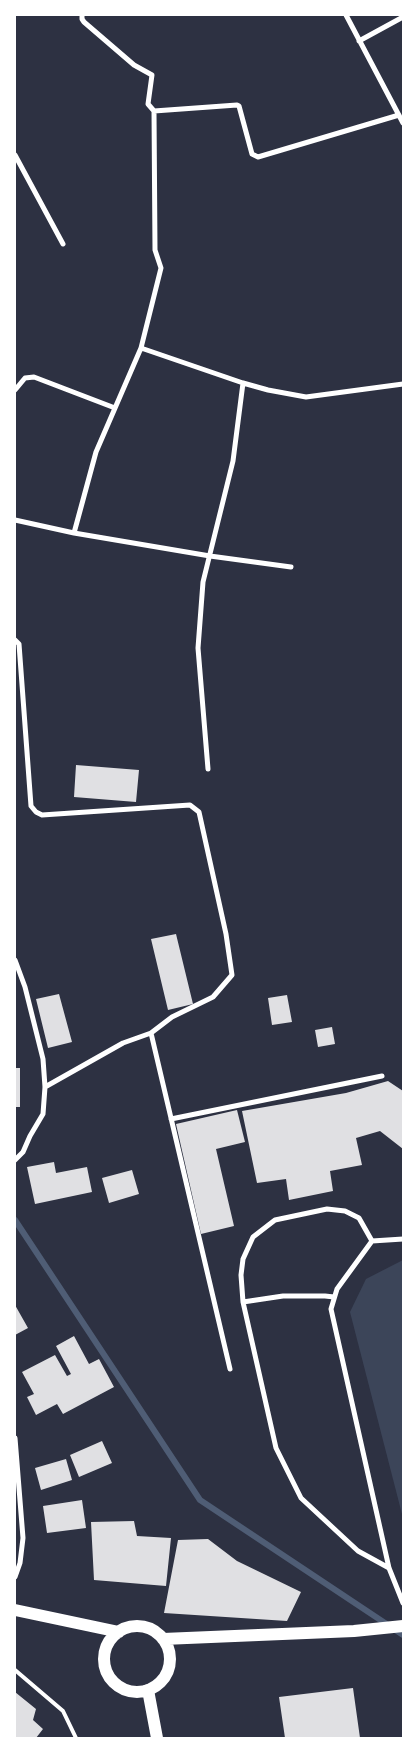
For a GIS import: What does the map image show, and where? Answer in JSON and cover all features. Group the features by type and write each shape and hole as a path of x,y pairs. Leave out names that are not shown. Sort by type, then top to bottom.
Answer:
{"main road":[{"path":"15,1610 119,1632"},
{"path":"138,1626 156,1632 163,1639 168,1648 169,1668 157,1686 138,1692 118,1686 111,1678 106,1669 104,1658 106,1648 119,1632 128,1627 138,1626"},
{"path":"163,1639 403,1626"},
{"path":"148,1690 157,1738"}],"street":[{"path":"74,534 96,452 140,348 160,268 155,250 154,111 148,104 151,74 134,65 84,22 82,15"},
{"path":"346,15 403,123"},
{"path":"359,41 403,17"},
{"path":"154,111 237,105 239,106 252,154 258,158 399,115"},
{"path":"15,155 63,244"},
{"path":"140,348 243,383 306,397 403,384"},
{"path":"15,390 25,378 34,377 115,408"},
{"path":"208,769 198,648 203,582 234,461 243,383"},
{"path":"15,520 74,534 291,568"},
{"path":"15,640 19,644 31,806 42,815 190,805 199,812 226,934 232,975 213,998 172,1017 151,1033 123,1043 44,1086"},
{"path":"15,960 25,986 43,1059 44,1086 43,1114 30,1136 24,1152 15,1160"},
{"path":"151,1033 230,1369"},
{"path":"171,1119 382,1076"},
{"path":"372,1241 359,1218 345,1211 327,1209 275,1220 253,1237 243,1259 241,1275 244,1302 276,1448 301,1498 358,1551 389,1568"},
{"path":"372,1241 403,1239"},
{"path":"372,1241 337,1289 331,1309 389,1568 403,1603"},
{"path":"244,1302 283,1296 334,1297"},
{"path":"15,1438 23,1538 20,1563 15,1577"}],"lane":[{"path":"15,1670 63,1711 76,1738"}],"shaded area":[{"path":"403,1260 403,1518 350,1312 366,1279"}],"building":[{"path":"76,765 139,770 136,802 74,797"},
{"path":"176,934 193,1004 168,1010 151,939"},
{"path":"59,994 72,1042 48,1048 36,999"},
{"path":"287,995 292,1022 272,1025 268,998"},
{"path":"332,1027 335,1044 318,1047 315,1030"},
{"path":"15,1068 20,1068 20,1107 15,1107"},
{"path":"388,1081 403,1091 403,1149 380,1131 356,1138 362,1165 330,1171 333,1191 289,1200 286,1179 257,1183 242,1111 346,1093"},
{"path":"237,1110 245,1142 216,1149 234,1226 201,1234 176,1124"},
{"path":"54,1162 56,1173 87,1167 92,1192 35,1204 27,1167"},
{"path":"132,1170 139,1194 109,1203 102,1178"},
{"path":"15,1305 28,1328 15,1335"},
{"path":"74,1336 89,1364 99,1359 114,1387 63,1414 57,1404 36,1415 27,1397 34,1394 22,1372 55,1355 67,1376 71,1374 56,1346"},
{"path":"102,1441 112,1463 79,1477 70,1455"},
{"path":"66,1459 72,1480 41,1490 35,1468"},
{"path":"82,1500 86,1528 47,1533 43,1506"},
{"path":"134,1521 137,1536 171,1538 166,1586 94,1580 91,1522"},
{"path":"208,1539 237,1561 301,1592 287,1621 164,1613 178,1540"},
{"path":"353,1688 360,1738 285,1738 279,1697"},
{"path":"15,1692 36,1709 33,1720 43,1729 36,1738 15,1738"}],"waterway":[{"path":"15,1220 200,1500 403,1635"}]}
